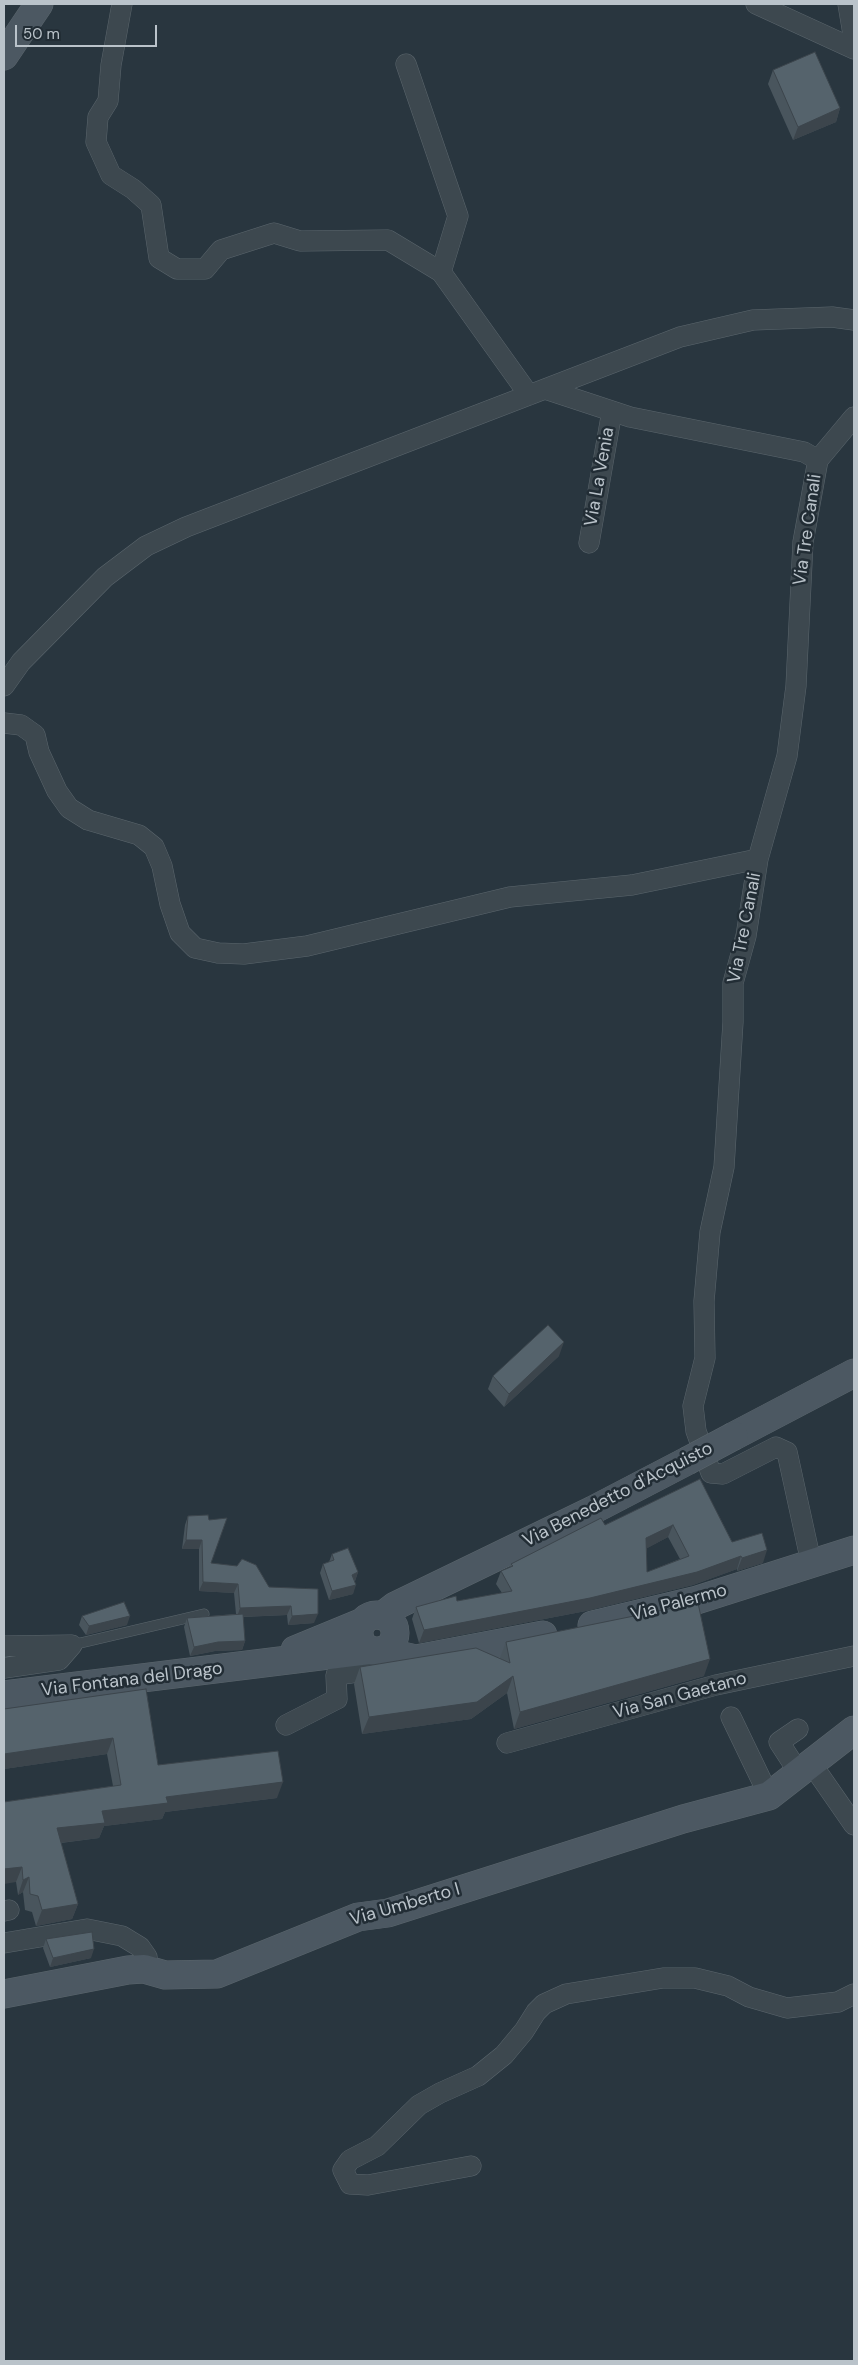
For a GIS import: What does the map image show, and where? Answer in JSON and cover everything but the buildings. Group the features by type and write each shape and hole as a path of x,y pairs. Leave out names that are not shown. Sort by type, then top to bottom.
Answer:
{"street":[{"path":"8,44 39,4"},
{"path":"122,4 111,66 108,101 98,117 96,142 110,175 133,189 151,205 159,258 176,269 205,269 221,250 274,233 300,241 388,240 441,272 537,392 630,417 804,452 818,460"},
{"path":"756,4 854,49"},
{"path":"848,4 854,40"},
{"path":"406,64 458,216 441,272"},
{"path":"4,686 21,662 105,577 146,546 186,527 680,337 753,320 832,317 854,320"},
{"name":"Via La Venia","path":"589,543 612,411"},
{"name":"Via Tre Canali","path":"811,1562 787,1452 776,1447 723,1474 711,1473 695,1457 696,1430 693,1406 705,1358 704,1301 710,1232 724,1167 734,983 746,936 758,859 787,756 796,686 803,542 818,460 854,417"},
{"path":"4,723 21,725 35,735 39,752 57,791 69,808 88,820 139,835 154,847 162,866 170,904 180,933 196,948 218,953 244,954 307,946 510,897 632,885 758,859"},
{"name":"Via Benedetto d'Acquisto","path":"373,1619 395,1606 593,1510 854,1373"},
{"name":"Via Palermo","path":"376,1650 416,1659 589,1626 664,1609 854,1550"},
{"path":"373,1619 392,1623 396,1634 392,1645 376,1650"},
{"name":"Via Fontana del Drago","path":"261,1664 373,1619"},
{"path":"4,1646 72,1645"},
{"path":"4,1668 59,1660 72,1645"},
{"name":"Via Fontana del Drago","path":"4,1695 376,1650"},
{"name":"Via San Gaetano","path":"507,1744 716,1685 854,1656"},
{"path":"286,1725 337,1699 336,1675 416,1663 416,1659"},
{"path":"731,1717 769,1796"},
{"path":"798,1729 779,1742 805,1768 854,1825"},
{"name":"Via Umberto I","path":"4,1994 128,1970 144,1969 164,1975 216,1974 358,1917 388,1913 683,1819 769,1796 854,1730"},
{"path":"4,1943 86,1929 122,1936 140,1947 147,1957 144,1969"},
{"path":"471,2166 368,2185 350,2184 343,2170 350,2160 377,2146 419,2105 440,2093 478,2076 504,2055 544,2004 566,1994 663,1978 695,1978 728,1986 749,1998 787,2008 838,2002 854,1994"}],"lane":[{"path":"72,1645 204,1614"}]}
